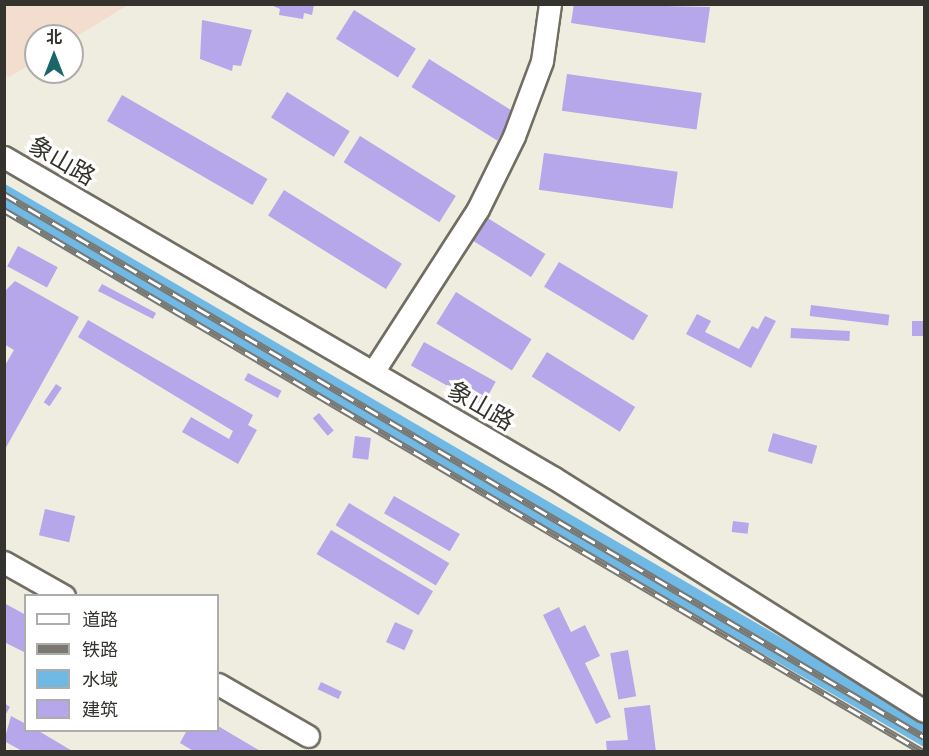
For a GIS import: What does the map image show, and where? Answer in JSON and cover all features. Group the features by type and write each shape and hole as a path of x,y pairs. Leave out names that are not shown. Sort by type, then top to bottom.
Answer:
{"street":[{"path":"373,372 478,209 514,136 542,61 550,4"},
{"name":"象山路","path":"4,157 554,478 924,711"},
{"path":"4,562 60,594"},
{"path":"219,685 308,736"}],"shaded area":[{"path":"5,4 128,5 84,32 84,24 24,24 24,68 9,77 5,76"}],"water":[{"path":"5,184 924,721 924,747 5,215"}],"building":[{"path":"574,4 710,7 705,43 571,23"},
{"path":"271,5 314,5 312,15 304,13 303,19 279,15 280,9"},
{"path":"354,10 416,49 398,78 336,39"},
{"path":"202,20 252,30 241,66 233,65 232,71 200,59"},
{"path":"429,59 515,113 497,141 412,87"},
{"path":"567,74 702,93 697,130 562,111"},
{"path":"287,92 350,131 334,157 271,117"},
{"path":"122,95 267,179 252,205 107,121"},
{"path":"360,136 456,196 439,222 344,162"},
{"path":"544,153 678,172 673,208 539,190"},
{"path":"284,190 402,264 386,289 268,215"},
{"path":"486,217 545,254 531,277 472,240"},
{"path":"18,246 58,267 47,287 7,266"},
{"path":"559,262 648,316 633,340 544,287"},
{"path":"15,281 79,317 4,451 4,367 14,350 4,344 4,292"},
{"path":"102,284 156,313 153,319 98,291"},
{"path":"456,292 531,339 512,371 436,323"},
{"path":"811,305 889,315 888,326 810,316"},
{"path":"697,314 711,321 705,332 739,349 752,326 758,329 765,316 776,321 751,368 686,334"},
{"path":"88,320 253,415 248,425 257,430 238,464 182,432 191,417 229,439 233,431 78,337"},
{"path":"912,321 924,321 924,336 912,336"},
{"path":"791,328 850,331 849,341 790,338"},
{"path":"424,342 496,382 483,405 411,366"},
{"path":"547,352 635,407 620,432 532,377"},
{"path":"248,373 282,391 278,398 244,380"},
{"path":"56,384 62,388 50,406 44,402"},
{"path":"319,413 334,431 328,436 313,418"},
{"path":"773,433 817,446 812,464 768,451"},
{"path":"355,436 371,438 368,460 352,458"},
{"path":"394,496 460,534 450,551 384,513"},
{"path":"349,503 449,563 436,586 336,525"},
{"path":"45,509 75,516 69,542 39,535"},
{"path":"733,521 749,523 748,534 732,532"},
{"path":"331,530 433,591 419,615 317,554"},
{"path":"4,603 24,614 24,652 4,642"},
{"path":"559,607 571,632 585,625 600,656 585,663 611,717 596,724 543,615"},
{"path":"395,622 413,630 404,650 386,642"},
{"path":"628,650 636,696 618,699 610,653"},
{"path":"321,682 342,692 338,699 318,689"},
{"path":"4,703 10,707 4,717"},
{"path":"650,705 656,752 607,752 606,741 628,740 624,708"},
{"path":"11,716 24,723 24,732 40,732 74,752 24,752 4,741"},
{"path":"219,727 262,752 195,752 180,743 186,732 219,732"}],"railway":[{"path":"4,194 924,737"},
{"path":"4,210 923,752"}]}
